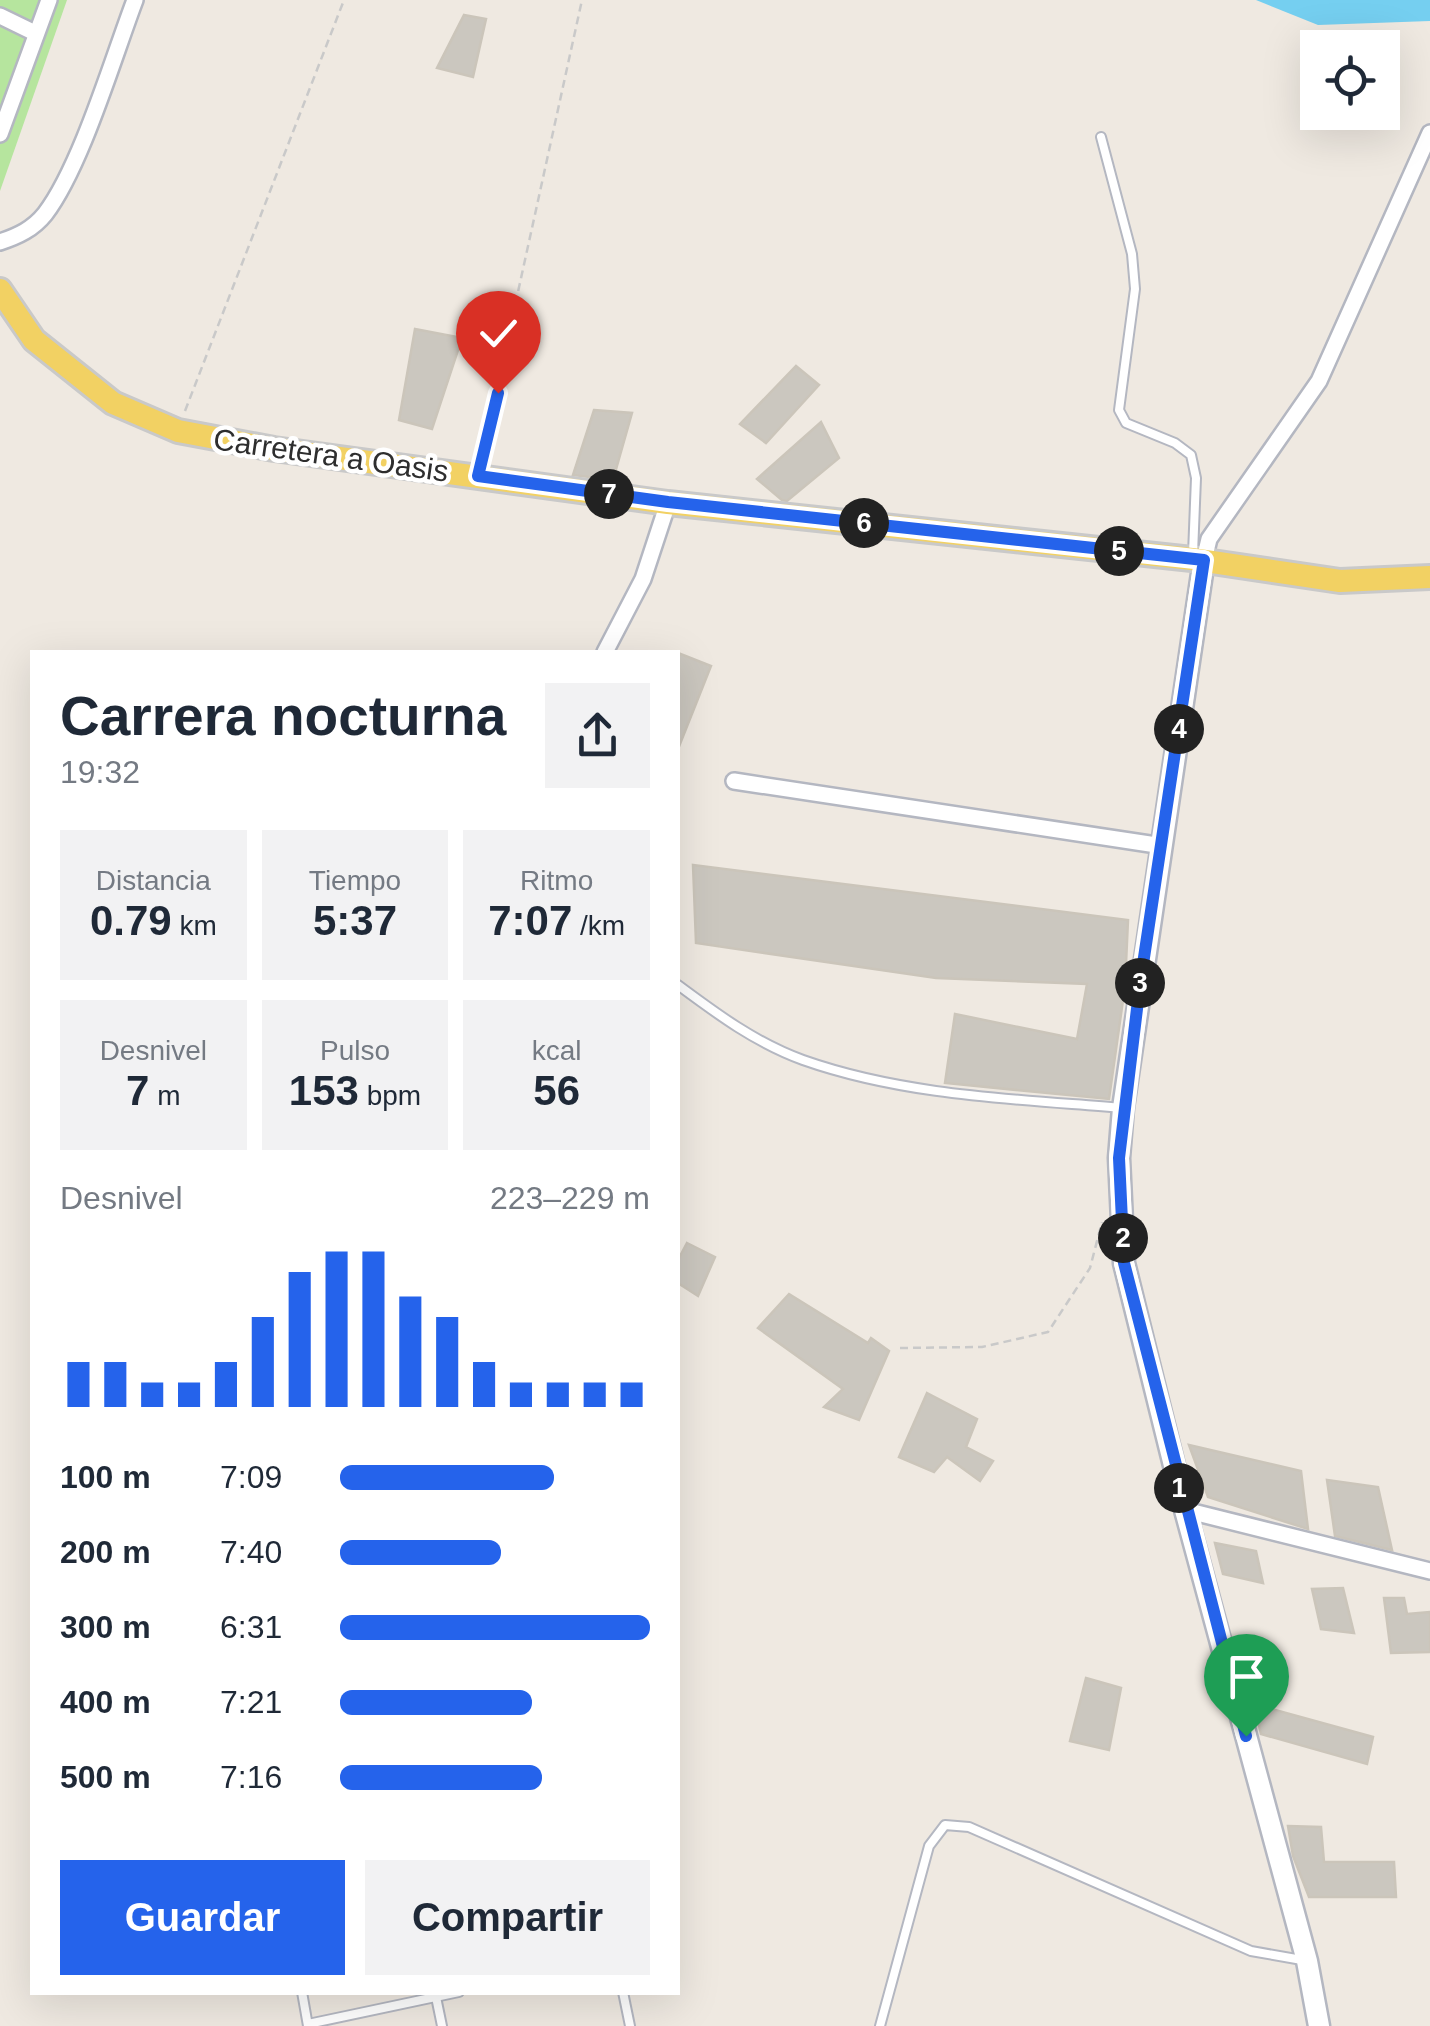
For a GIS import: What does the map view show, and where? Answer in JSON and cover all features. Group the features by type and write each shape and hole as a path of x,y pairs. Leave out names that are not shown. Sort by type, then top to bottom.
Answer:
{"main road":[{"name":"Carretera a Oasis","path":"0,290 34,340 113,403 178,431 668,502 1198,559 1340,580 1428,584"}],"street":[{"path":"0,134 48,0"},
{"path":"0,242 24,234 52,201 68,174 135,0"},
{"path":"0,16 35,34"},
{"path":"1320,2026 1307,1961 1185,1510 1124,1263 1119,1158 1198,559 1318,381 1430,133"},
{"path":"606,650 643,579 668,502"},
{"path":"734,781 1163,846"},
{"path":"1185,1510 1430,1571"}],"lane":[{"path":"1101,137 1132,254 1135,289 1118,410 1126,423 1175,443 1191,455 1196,478 1198,559"},
{"path":"680,986 736,1028 804,1060 944,1093 1123,1108"},
{"path":"880,2026 928,1846 935,1833 956,1824 1251,1951 1307,1961"},
{"path":"303,1995 308,2025 445,1995"},
{"path":"623,1995 630,2026"},
{"path":"436,1997 442,2026"}],"path":[{"path":"178,431 344,0"},
{"path":"478,476 582,0"},
{"path":"900,1348 982,1347 1048,1332 1090,1268 1104,1213"}],"green space":[{"path":"0,0 67,0 0,191"}],"water":[{"path":"1256,0 1430,0 1430,21 1318,25"}],"building":[{"path":"464,15 486,19 473,77 437,68"},
{"path":"415,329 462,338 432,429 399,420"},
{"path":"796,366 819,385 766,443 740,424"},
{"path":"594,410 632,413 613,480 573,475"},
{"path":"821,422 839,458 787,501 782,500 757,479"},
{"path":"680,654 711,666 680,744"},
{"path":"693,865 1128,920 1125,986 1109,1099 945,1083 955,1014 1077,1039 1087,984 936,978 696,943"},
{"path":"687,1243 715,1257 698,1296 680,1284 680,1256"},
{"path":"789,1294 868,1343 871,1338 889,1351 859,1420 824,1407 843,1389 758,1328"},
{"path":"927,1393 977,1419 966,1447 993,1461 980,1481 947,1457 934,1472 899,1457"},
{"path":"1189,1445 1301,1471 1308,1529 1208,1497"},
{"path":"1327,1480 1378,1487 1392,1550 1335,1536"},
{"path":"1215,1543 1256,1551 1263,1583 1223,1574"},
{"path":"1343,1588 1354,1633 1321,1629 1312,1589"},
{"path":"1384,1598 1404,1598 1407,1614 1430,1612 1430,1652 1391,1653"},
{"path":"1086,1678 1121,1688 1109,1750 1070,1741"},
{"path":"1254,1704 1373,1737 1367,1764 1261,1734"},
{"path":"1288,1826 1321,1827 1324,1862 1394,1862 1396,1897 1309,1897 1293,1856"}],"route":[{"path":"498,393 478,476 668,502 1204,560 1140,984 1119,1158 1124,1263 1246,1736"}]}
